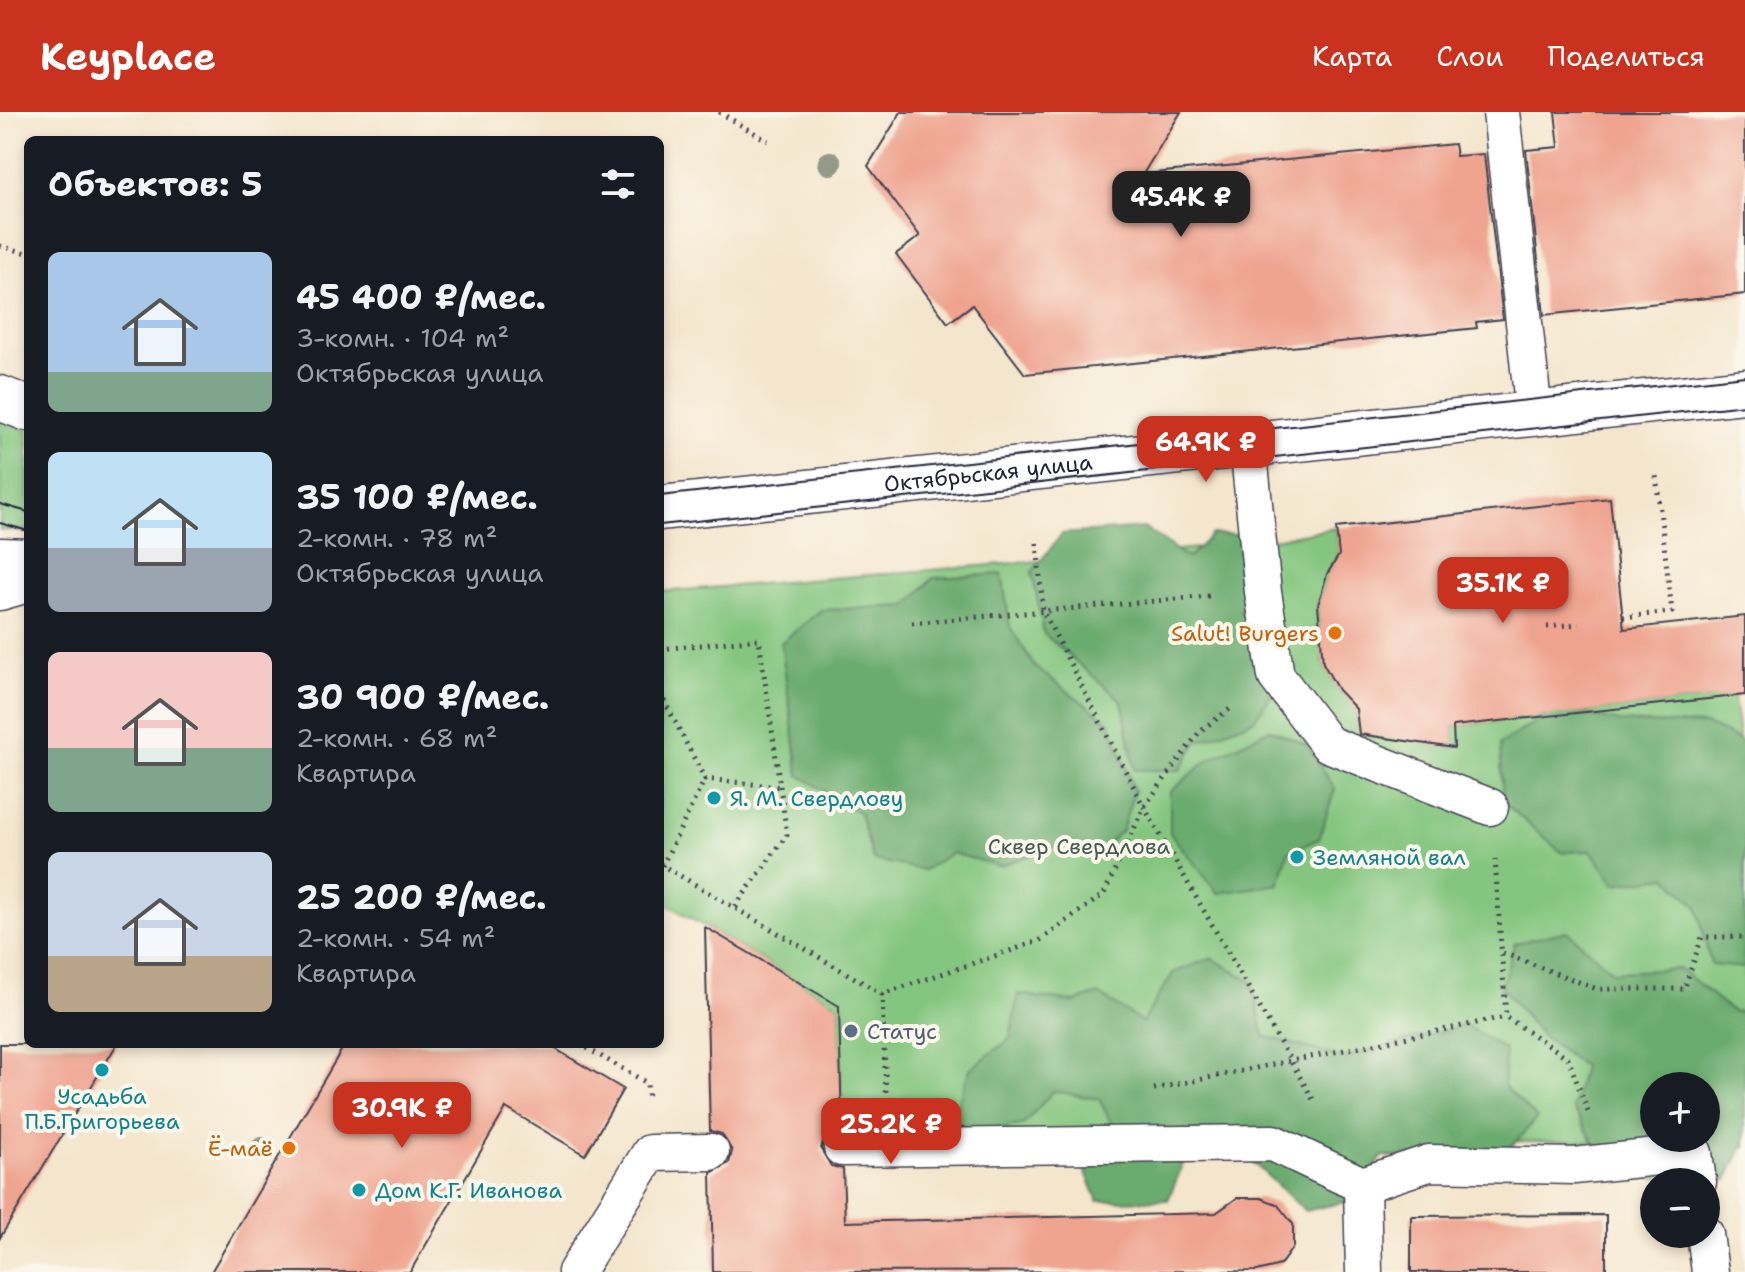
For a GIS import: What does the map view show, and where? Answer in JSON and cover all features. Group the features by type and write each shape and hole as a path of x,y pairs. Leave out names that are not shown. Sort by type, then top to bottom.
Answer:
{"street":[{"name":"Октябрьская улица","path":"664,508 1745,391"},
{"path":"0,398 24,407"},
{"path":"0,560 24,561"}],"lane":[{"path":"1501,112 1534,414"},
{"path":"1248,445 1263,592 1276,676 1328,744 1490,807"},
{"path":"0,592 24,585"},
{"path":"842,1148 1273,1143 1362,1185 1429,1163 1592,1165 1694,1153 1696,1168"},
{"path":"576,1272 650,1153 711,1152"},
{"path":"1362,1185 1364,1272"},
{"path":"1707,1248 1710,1272"}],"path":[{"path":"719,112 768,141"},
{"path":"0,246 24,252"},
{"path":"1623,617 1672,612 1656,476"},
{"path":"1037,543 1043,611 1144,807 1319,1109"},
{"path":"912,623 1263,592"},
{"path":"1547,627 1579,624"},
{"path":"664,649 759,639 787,835 734,908"},
{"path":"664,867 882,994 1039,941 1104,894 1144,807 1200,731 1276,676"},
{"path":"664,701 705,779"},
{"path":"705,779 780,787"},
{"path":"664,859 705,779"},
{"path":"1490,807 1506,1017"},
{"path":"1503,953 1597,989 1684,989 1702,937 1745,937"},
{"path":"1150,1090 1506,1017 1568,1058 1589,1115 1592,1165"},
{"path":"587,1048 647,1083 650,1153"}],"green space":[{"path":"0,420 24,429 24,531 0,530"},
{"path":"1145,528 1188,558 1212,534 1243,535 1267,565 1240,611 1275,635 1285,676 1254,720 1197,742 1180,770 1135,770 1122,701 1044,634 1032,572 1062,534"},
{"name":"Сквер Свердлова","path":"1336,528 1339,555 1327,574 1318,605 1323,663 1338,690 1356,709 1360,737 1382,735 1454,748 1453,726 1734,696 1745,784 1745,1147 1720,1146 1720,1072 1640,1072 1640,1143 842,1136 839,1006 664,902 664,592 1238,545"},
{"path":"1002,574 1010,627 1035,667 1110,722 1134,791 1122,830 1097,855 1060,845 999,866 952,853 924,870 873,860 860,813 799,775 781,643 821,610 907,606 933,578"},
{"path":"1558,708 1619,722 1707,725 1745,743 1745,968 1711,965 1697,906 1667,877 1615,884 1591,851 1561,852 1503,802 1500,744"},
{"path":"1270,729 1307,745 1335,789 1319,839 1288,852 1279,884 1218,893 1170,833 1170,792 1208,760"},
{"path":"1567,931 1613,972 1680,969 1732,1011 1745,1012 1745,1142 1727,1180 1720,1180 1720,1168 1640,1168 1640,1178 1615,1177 1573,1108 1583,1066 1543,1037 1501,987 1515,943"},
{"path":"1212,958 1252,982 1264,1036 1343,1058 1465,1025 1505,1050 1504,1086 1537,1118 1503,1156 1382,1157 1354,1200 1305,1211 1242,1152 1185,1159 1168,1200 1098,1201 1082,1163 1113,1126 1099,1099 1053,1091 1024,1124 977,1134 952,1118 970,1069 1010,1039 1018,994 1075,1002 1099,994 1142,1022 1174,972"}],"building":[{"path":"901,112 1181,112 1143,174 1454,144 1456,156 1484,154 1503,319 1476,322 1477,328 1025,374 972,305 948,323 896,254 920,236 868,166"},
{"path":"1555,112 1745,112 1745,294 1544,315 1526,150 1559,147"},
{"path":"1610,498 1624,629 1745,616 1745,695 1453,726 1454,748 1359,734 1356,709 1338,690 1323,663 1318,605 1327,574 1339,555 1336,528"},
{"path":"705,927 839,1006 842,1127 824,1137 821,1149 831,1166 843,1169 845,1222 1216,1213 1237,1198 1261,1198 1277,1204 1293,1224 1293,1247 1280,1265 1257,1271 713,1272 711,1173 729,1163 732,1151 722,1134 710,1131"},
{"path":"0,1044 24,1044 24,1048 115,1048 0,1238"},
{"name":"Дом К.Г. Иванова","path":"343,1048 554,1048 623,1089 585,1155 506,1108 410,1272 211,1272"},
{"path":"1606,1215 1606,1272 1411,1272 1411,1216"}],"tram line":[{"path":"664,496 1745,376"},
{"path":"664,525 1745,405"},
{"path":"0,504 24,511"},
{"path":"0,523 24,530"}],"place":[{"name":"Salut! Burgers","path":"1335,633"},
{"name":"Я. М. Свердлову","path":"714,798"},
{"name":"Земляной вал","path":"1297,857"},
{"name":"Статус","path":"851,1031"},
{"name":"Усадьба П.Б.Григорьева","path":"102,1070"},
{"name":"Ё-маё","path":"289,1148"},
{"name":"Дом К.Г. Иванова","path":"359,1190"}]}
